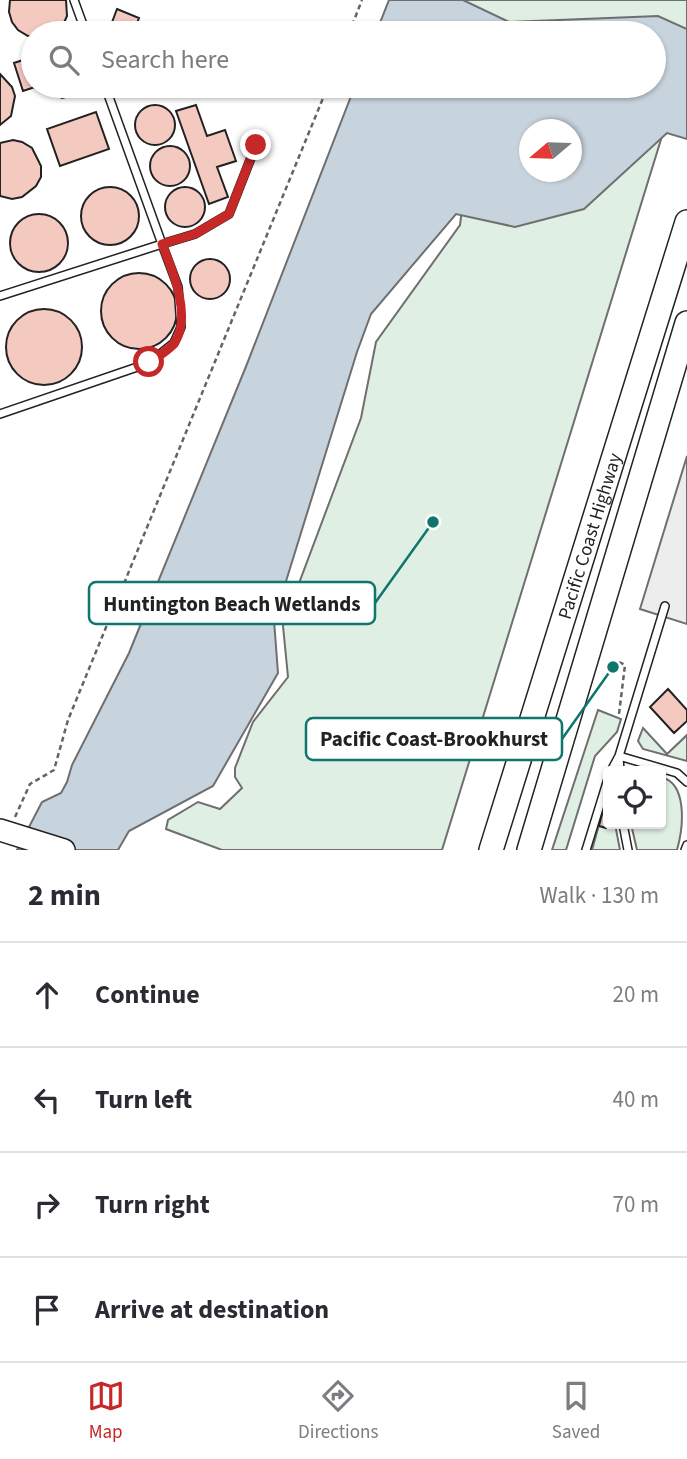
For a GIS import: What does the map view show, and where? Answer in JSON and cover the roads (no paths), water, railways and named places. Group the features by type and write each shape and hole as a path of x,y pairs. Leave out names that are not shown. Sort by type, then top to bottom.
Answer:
{"highway":[{"name":"Pacific Coast Highway","path":"491,850 687,222"},
{"name":"Pacific Coast Highway","path":"528,850 687,323"}],"main road":[{"path":"4,831 64,850"}],"lane":[{"path":"74,0 82,21"},
{"path":"0,414 149,362 174,343 181,327 178,287 109,98"},
{"path":"0,296 195,234 229,214 256,145"},
{"path":"614,766 631,719 665,606"},
{"path":"619,756 620,766"},
{"path":"619,756 677,773 687,782"},
{"path":"586,850 603,795"},
{"path":"624,829 628,850"},
{"path":"685,850 687,845"}],"place":[{"name":"Huntington Beach Wetlands","path":"433,522"},
{"name":"Pacific Coast-Brookhurst","path":"613,667"}]}
